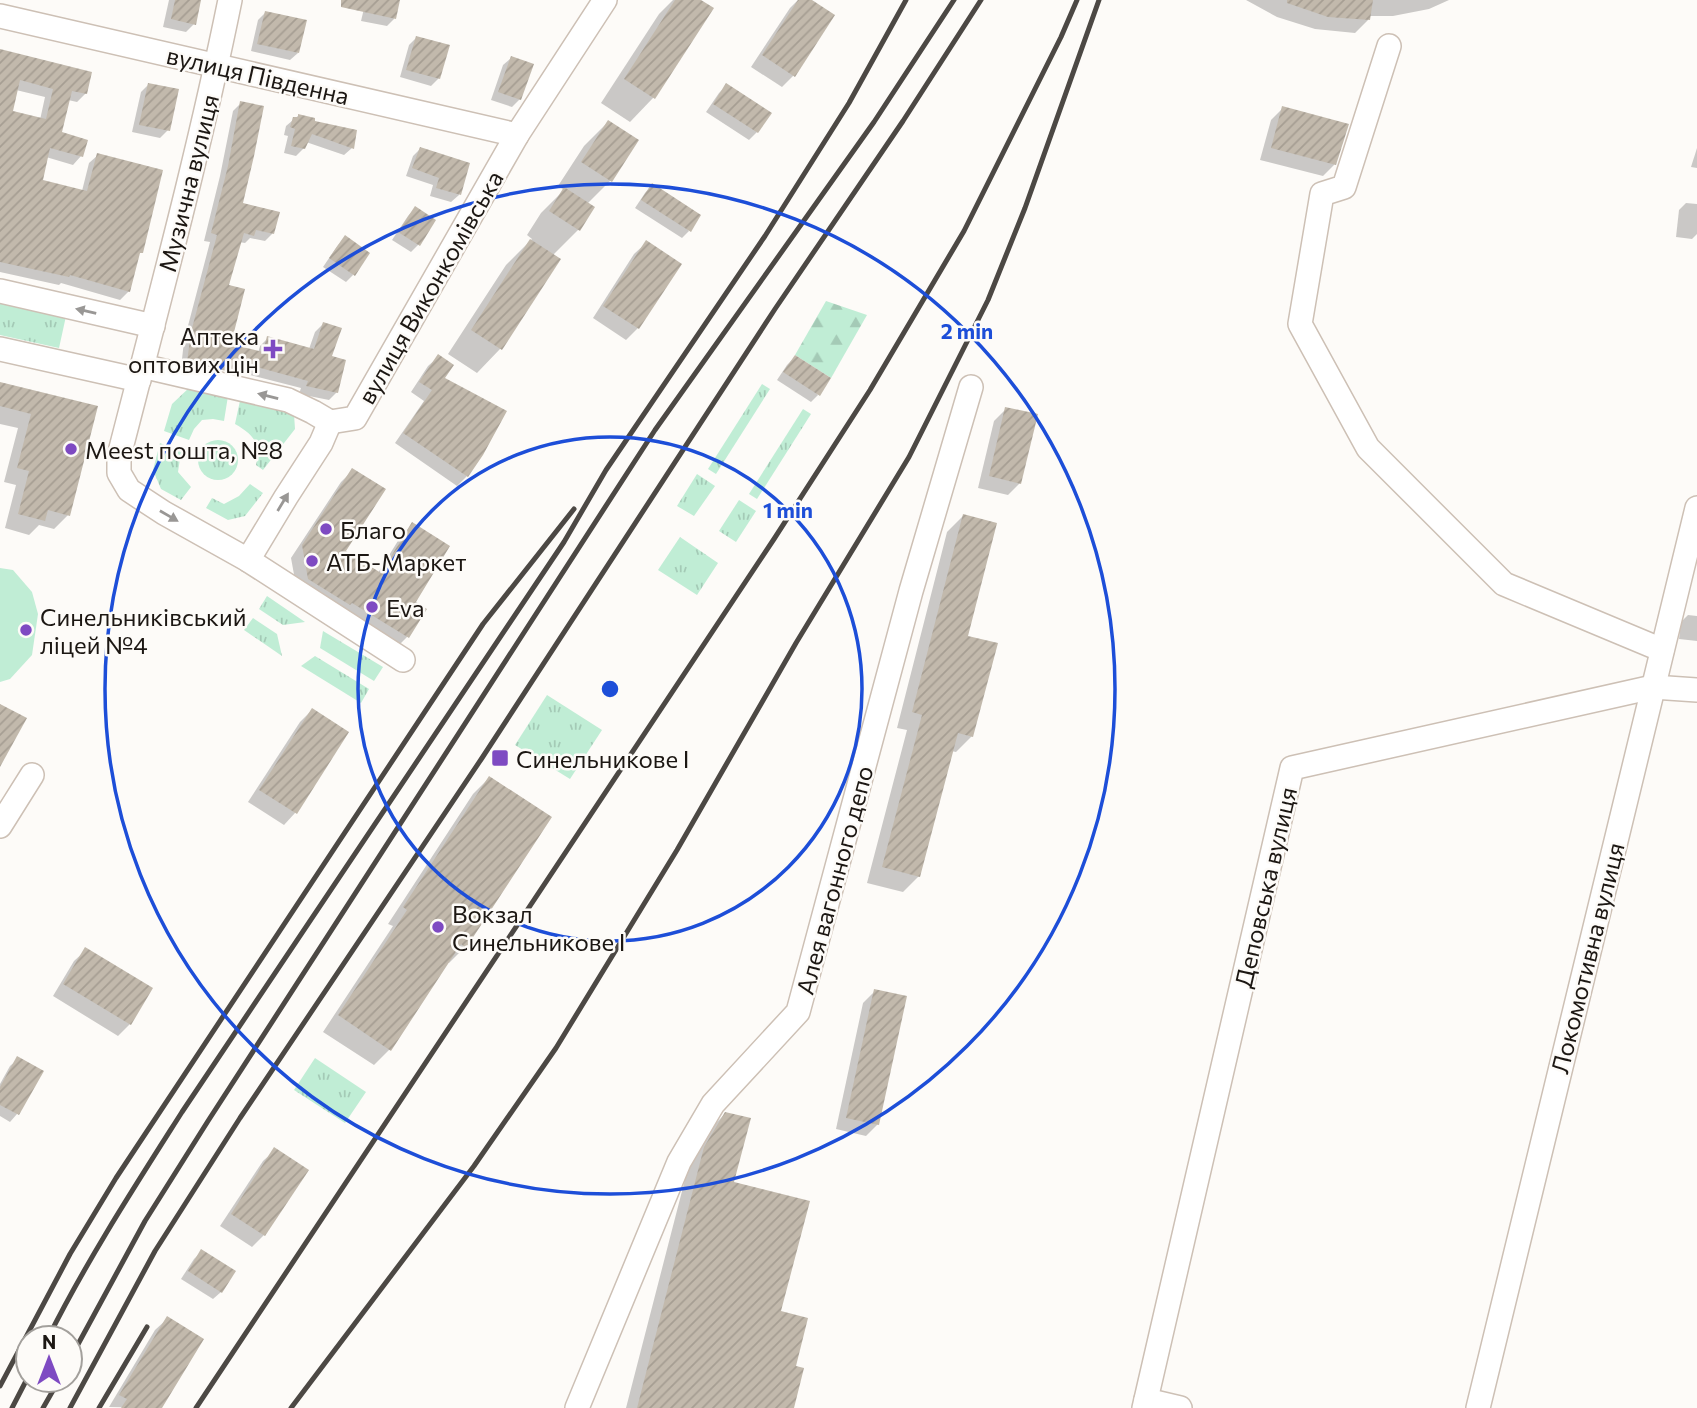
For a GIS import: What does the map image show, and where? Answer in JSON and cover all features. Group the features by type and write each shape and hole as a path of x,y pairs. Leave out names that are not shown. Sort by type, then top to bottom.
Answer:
{"street":[{"name":"Музична вулиця","path":"230,0 153,326 119,456 118,472 129,490 248,560 402,660"},
{"name":"вулиця Виконкомівська","path":"248,560 321,443 330,422 355,418 517,135 605,0"},
{"name":"вулиця Південна","path":"0,16 517,135"},
{"path":"1390,46 1344,187 1322,194 1300,324 1368,448 1504,584 1662,650"},
{"path":"0,291 153,326"},
{"path":"0,349 288,400 330,422"},
{"name":"Алея вагонного депо","path":"577,1408 678,1162 713,1104 798,1012 911,591 971,387"},
{"name":"Локомотивна вулиця","path":"1478,1408 1697,508"},
{"name":"Деповська вулиця","path":"1145,1404 1292,768 1653,687 1697,690"},
{"path":"0,825 32,775"},
{"path":"1145,1404 1180,1408"}],"green space":[{"path":"0,301 66,316 59,348 0,335"},
{"path":"826,301 867,315 831,378 795,355"},
{"path":"762,384 770,389 716,474 708,469"},
{"path":"190,387 228,396 224,421 202,420 189,440 164,431 172,404"},
{"path":"241,396 294,414 295,429 263,470 256,465 255,440 235,424"},
{"path":"803,409 811,414 757,499 749,494"},
{"path":"218,440 232,446 238,460 232,474 218,480 204,474 198,460 204,446"},
{"path":"160,443 181,452 178,472 191,487 181,500 161,489 153,470"},
{"path":"697,474 715,486 694,516 677,506"},
{"path":"250,484 263,493 245,516 228,520 206,508 212,498 224,504 239,496"},
{"path":"739,500 756,511 736,542 719,531"},
{"path":"680,537 718,563 697,595 658,570"},
{"path":"0,568 13,570 32,592 38,614 32,655 10,679 0,682"},
{"path":"267,596 305,622 283,625 259,609"},
{"path":"253,618 277,634 282,656 244,630"},
{"path":"323,631 383,667 374,681 320,648"},
{"path":"315,656 369,689 361,703 301,666"},
{"path":"547,695 602,730 570,779 515,745"},
{"path":"315,1058 366,1092 345,1123 294,1090"}],"building":[{"path":"175,0 201,0 196,25 171,19"},
{"path":"341,0 400,0 396,19 341,7"},
{"path":"675,0 701,0 714,8 655,99 624,79"},
{"path":"798,0 812,0 835,15 795,77 762,55"},
{"path":"1287,0 1373,0 1370,20 1328,17 1287,3"},
{"path":"265,11 307,20 299,53 257,44"},
{"path":"416,36 450,45 440,79 406,70"},
{"path":"0,49 92,72 87,94 72,91 62,132 88,140 83,157 50,148 43,180 87,191 97,153 163,170 143,253 140,253 130,292 70,275 69,277 0,262","holes":["20,80 53,89 46,119 13,111"]},
{"path":"511,56 534,64 521,100 498,92"},
{"path":"148,83 179,89 170,131 139,125"},
{"path":"726,83 772,113 758,133 713,104"},
{"path":"240,101 264,106 243,203 280,212 274,234 256,230 254,236 244,233 229,285 245,289 231,344 263,352 267,336 314,349 323,322 342,328 332,356 346,360 338,393 306,386 308,381 238,362 235,373 187,362 191,332 217,235 211,233 228,166"},
{"path":"1282,106 1349,124 1336,165 1271,148"},
{"path":"298,114 315,118 315,121 357,130 354,149 312,134 305,149 291,146 295,129 290,127 293,117 298,117"},
{"path":"608,120 639,140 612,182 581,162"},
{"path":"420,147 470,163 461,195 436,188 439,178 412,168"},
{"path":"652,183 701,215 691,232 641,200"},
{"path":"564,187 595,207 580,231 549,211"},
{"path":"415,206 436,220 420,246 398,232"},
{"path":"345,235 370,253 355,276 329,258"},
{"path":"530,239 561,259 502,350 471,330"},
{"path":"646,240 682,264 639,329 603,306"},
{"path":"438,354 454,365 445,378 507,411 468,477 403,433 432,390 419,382"},
{"path":"795,355 831,378 820,396 783,372"},
{"path":"0,382 98,406 70,516 48,510 45,521 18,514 29,471 17,468 31,414 0,406"},
{"path":"1005,407 1038,414 1021,484 989,476"},
{"path":"352,468 386,489 346,551 381,573 412,522 450,546 416,602 427,609 409,638 308,579 302,545"},
{"path":"963,514 997,523 968,636 998,643 973,737 958,733 920,877 882,867 922,715 912,712"},
{"path":"0,704 27,718 0,767"},
{"path":"312,708 349,732 297,814 259,790"},
{"name":"Вокзал Синельникове І","path":"489,776 552,817 466,948 461,944 391,1051 338,1015 407,910 403,907"},
{"path":"85,947 153,988 131,1025 63,984"},
{"path":"874,989 907,996 879,1125 846,1118"},
{"path":"17,1056 44,1071 19,1115 0,1105 0,1087"},
{"path":"725,1112 751,1118 734,1182 810,1201 781,1311 808,1318 796,1366 804,1368 794,1408 637,1408 704,1147"},
{"path":"274,1147 309,1170 265,1236 231,1214"},
{"path":"201,1249 236,1271 222,1293 188,1271"},
{"path":"167,1316 204,1339 162,1408 121,1408 127,1399 119,1395"}],"railway":[{"path":"55,1324 129,1195 182,1112 564,542 606,470 765,236 849,103 906,0"},
{"path":"84,1333 145,1221 208,1121 655,430 874,122 954,0"},
{"path":"70,1408 155,1251 240,1118 482,758 775,309 903,121 981,0"},
{"path":"196,1408 774,539 870,390 964,231 1077,0"},
{"path":"291,1408 474,1166 556,1048 677,850 796,643 909,457 988,300 1025,208 1099,0"},
{"path":"0,1386 70,1254 116,1178 483,624 574,509"},
{"path":"99,1408 147,1327"},
{"path":"12,1408 19,1394"},
{"path":"43,1408 51,1394"}],"place":[{"name":"Аптека оптових цін","path":"273,349"},
{"name":"Meest пошта, №8","path":"71,449"},
{"name":"Благо","path":"326,529"},
{"name":"АТБ-Маркет","path":"312,561"},
{"name":"Eva","path":"372,607"},
{"name":"Синельниківський ліцей №4","path":"26,630"},
{"name":"Синельникове І","path":"500,758"},
{"name":"Вокзал Синельникове І","path":"438,927"}]}
